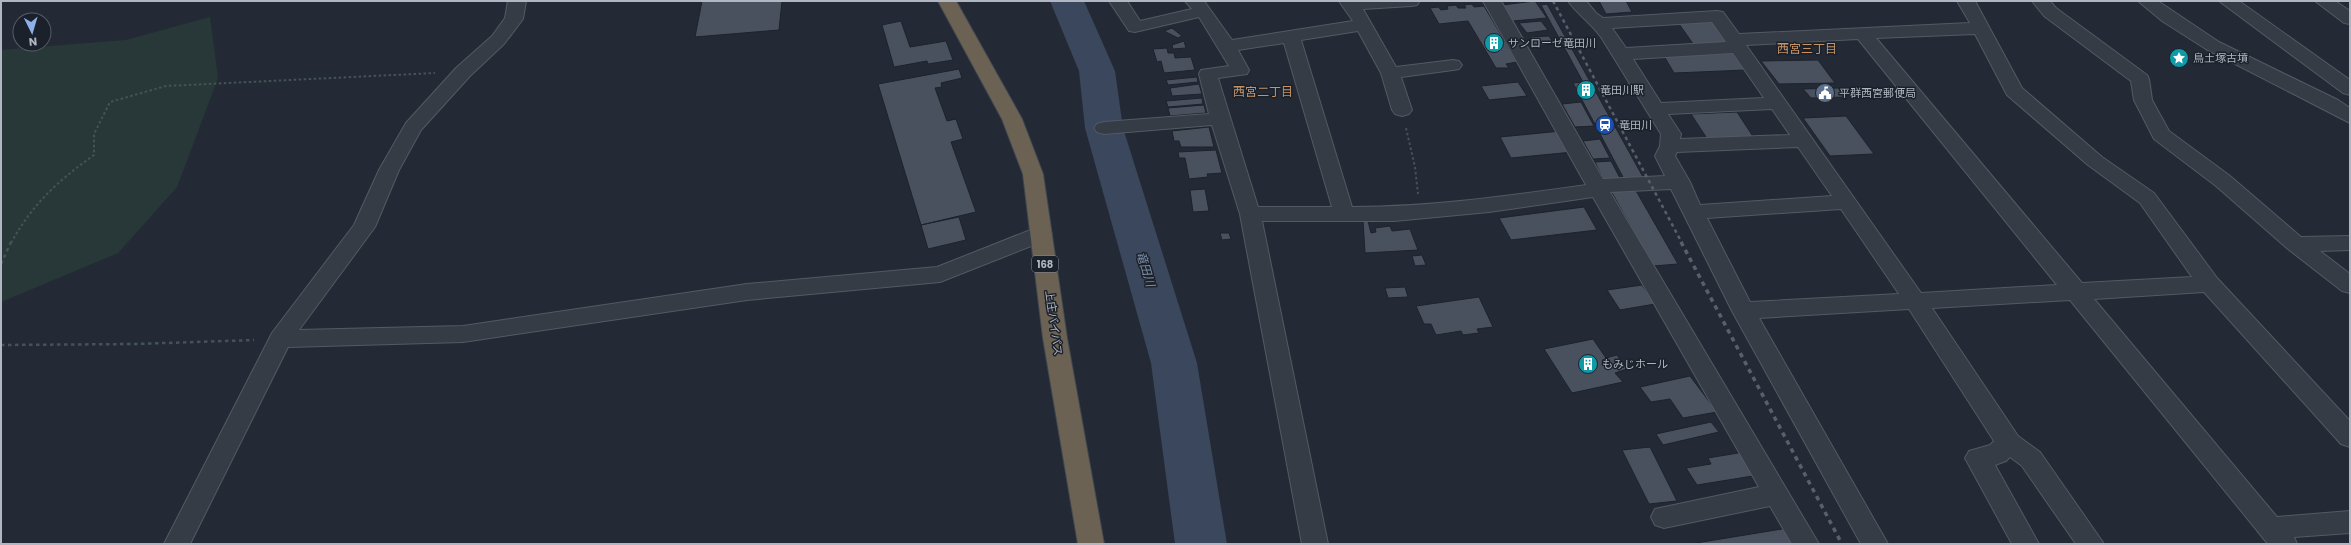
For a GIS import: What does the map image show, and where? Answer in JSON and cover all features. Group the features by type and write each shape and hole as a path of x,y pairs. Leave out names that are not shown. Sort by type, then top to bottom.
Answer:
{"highway":[{"name":"上庄バイパス","path":"947,1 1012,119 1033,174 1055,338 1091,544"}],"street":[{"path":"177,544 280,338 364,227 390,170 413,127 463,72 498,40 514,19 517,1"},
{"path":"1118,1 1135,27 1199,6 1240,70 1208,74 1220,119 1250,214 1315,544"},
{"path":"1349,2 1412,1"},
{"path":"1492,1 1597,188 1806,544"},
{"path":"1577,1 1590,17 1600,23 1622,54 1671,134 1670,146 1665,156 1680,182 1743,311 1875,544"},
{"path":"1966,1 2014,91 2096,161 2146,198 2209,284 2350,438"},
{"path":"2041,1 2050,12 2140,79 2143,100 2161,136 2223,180 2296,244 2350,284"},
{"path":"2146,1 2170,20 2202,40 2331,104 2350,117"},
{"path":"2228,1 2350,89"},
{"path":"2324,1 2350,19"},
{"path":"1349,2 1364,24 1390,73 1402,110"},
{"path":"1600,23 1717,16 1916,302 2009,443 2031,459 2091,544"},
{"path":"1226,46 1291,37 1364,24"},
{"path":"1622,54 1863,34 1980,28"},
{"path":"1863,34 2278,536 2350,522"},
{"path":"1291,37 1344,214"},
{"path":"1390,73 1453,65"},
{"path":"1657,109 1778,103"},
{"path":"2331,104 2350,104"},
{"path":"1104,128 1220,119"},
{"path":"1670,146 1804,141"},
{"path":"1250,214 1420,212 1597,188 1680,182"},
{"path":"1695,212 1847,202"},
{"path":"280,338 463,334 747,292 940,274 1042,234"},
{"path":"2296,244 2350,243"},
{"path":"1743,311 2209,284"},
{"path":"2009,443 1997,454 1978,458 2026,544"},
{"path":"1664,517 1777,494"}],"path":[{"path":"1,264 5,252 28,217 50,189 94,155 91,141 97,124 110,102 166,86 463,72"},
{"path":"1402,110 1415,167 1420,212"},
{"path":"1,345 136,344 280,338"}],"shaded area":[{"path":"210,17 218,78 177,187 118,253 1,302 1,50 12,49 12,52 52,52 52,46 126,40"}],"building":[{"path":"702,1 782,1 779,30 695,37"},
{"path":"1535,1 1547,18 1513,21 1502,5"},
{"path":"1599,1 1626,1 1632,12 1606,14"},
{"name":"サンローゼ竜田川","path":"1472,4 1474,7 1484,6 1517,62 1506,64 1509,68 1496,68 1468,21 1439,24 1430,8 1438,7 1441,10 1448,9 1447,6 1456,5 1458,8 1466,8 1464,5"},
{"name":"竜田川駅","path":"1547,4 1643,177 1624,179 1573,83 1583,82 1541,5"},
{"path":"1713,20 1732,47 1696,48 1677,21"},
{"path":"901,21 910,47 946,41 953,60 928,64 927,61 894,67 882,25"},
{"path":"1541,21 1548,30 1527,33 1519,23"},
{"path":"1172,28 1182,36 1178,38 1164,31"},
{"path":"1549,36 1554,44 1535,46 1530,37"},
{"path":"1184,41 1186,48 1173,49 1172,45"},
{"path":"1167,48 1168,53 1174,53 1175,58 1191,57 1195,70 1164,73 1161,61 1157,62 1153,49"},
{"path":"1735,53 1746,70 1674,73 1664,56"},
{"path":"1818,60 1835,83 1779,84 1761,61"},
{"path":"959,69 962,78 941,83 942,87 935,88 947,121 956,119 963,139 951,142 976,212 921,225 878,84"},
{"path":"1197,77 1198,82 1168,85 1166,80"},
{"path":"1518,82 1527,96 1489,100 1481,86"},
{"path":"1199,84 1202,94 1172,96 1170,88"},
{"name":"平群西宮郵便局","path":"1839,88 1846,97 1811,98 1803,89"},
{"path":"1202,98 1203,104 1168,107 1166,101"},
{"path":"1581,102 1594,126 1575,127 1562,104"},
{"path":"1204,105 1206,113 1170,116 1168,108"},
{"path":"1737,112 1754,138 1708,140 1691,114"},
{"path":"1846,116 1874,154 1830,156 1803,118"},
{"path":"1209,127 1214,147 1181,147 1179,141 1174,141 1172,131"},
{"path":"1561,131 1573,152 1511,158 1500,137"},
{"path":"1600,139 1610,158 1593,159 1583,141"},
{"path":"1216,150 1222,173 1207,174 1208,177 1189,179 1185,158 1179,158 1178,152"},
{"path":"1611,161 1621,180 1604,181 1595,162"},
{"path":"1205,189 1209,211 1193,212 1190,190"},
{"path":"1635,189 1678,264 1653,266 1611,191"},
{"path":"1584,207 1597,230 1511,240 1499,218"},
{"path":"959,217 966,240 928,249 921,225"},
{"path":"1363,221 1368,221 1371,233 1376,232 1375,228 1390,226 1392,231 1410,229 1418,250 1365,253"},
{"path":"1220,233 1229,233 1231,239 1222,240"},
{"path":"1422,255 1426,265 1415,266 1412,256"},
{"path":"1642,285 1655,304 1620,310 1607,290"},
{"path":"1405,287 1408,297 1388,298 1385,288"},
{"path":"1479,297 1493,327 1477,329 1479,333 1463,335 1461,331 1436,335 1431,324 1424,324 1416,306"},
{"name":"もみじホール","path":"1593,339 1606,358 1617,355 1627,369 1615,373 1623,382 1572,393 1544,349"},
{"path":"1690,376 1717,412 1683,418 1670,399 1651,402 1640,387"},
{"path":"1711,422 1719,432 1663,445 1656,434"},
{"path":"1650,447 1677,501 1649,504 1622,450"},
{"path":"1744,452 1759,475 1697,485 1686,468 1711,464 1708,458"},
{"path":"1788,528 1799,544 1690,544"}],"waterway":[{"name":"竜田川","path":"1067,1 1097,71 1104,128 1174,363 1201,544"}],"railway":[{"path":"1553,1 1682,243"},
{"path":"1681,242 1842,544"}],"place":[{"name":"サンローゼ竜田川","path":"1494,43"},
{"name":"鳥土塚古墳","path":"2179,58"},
{"name":"竜田川駅","path":"1586,90"},
{"name":"平群西宮郵便局","path":"1825,93"},
{"name":"竜田川","path":"1605,125"},
{"name":"もみじホール","path":"1588,364"}],"district":[{"name":"西宮三丁目","path":"1807,48"},
{"name":"西宮二丁目","path":"1263,91"}]}
